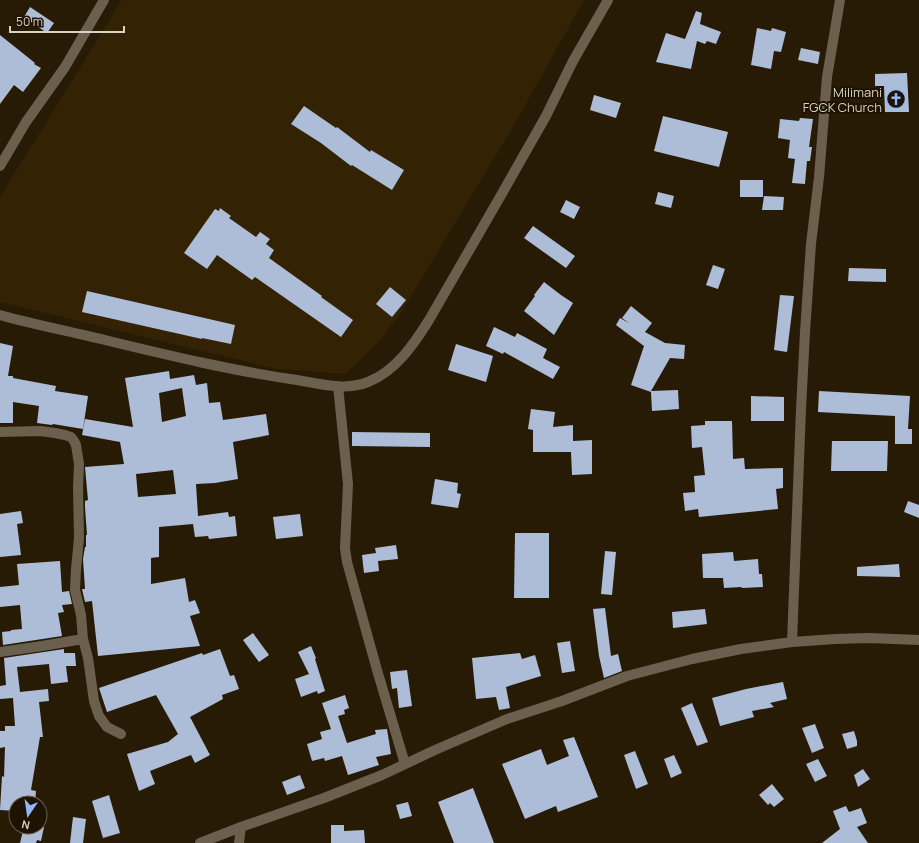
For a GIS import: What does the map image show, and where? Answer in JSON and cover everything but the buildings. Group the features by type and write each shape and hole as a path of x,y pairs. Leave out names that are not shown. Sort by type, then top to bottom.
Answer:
{"street":[{"path":"0,166 26,122 65,66 104,0"},
{"path":"0,315 155,352 266,376 338,386 352,386 368,382 384,373 398,361 417,339 429,320 546,116 573,61 608,0"},
{"path":"792,642 801,409 810,252 819,177 827,77 840,0"},
{"path":"338,386 348,484 345,548 347,562 405,764"},
{"path":"0,432 40,431 55,433 71,437 76,445 79,464 79,538 75,590 81,615 83,639 88,658 94,701 99,716 107,727 121,734"},
{"path":"200,843 324,798 382,775 507,719 562,701 627,676 692,659 741,649 792,642 869,638 919,640"},
{"path":"0,652 83,639"},
{"path":"239,843 241,827"}],"shaded area":[{"path":"122,0 584,0 509,134 400,314 375,346 345,374 277,369 0,302 0,197"}],"place":[{"name":"Milimani FGCK Church","path":"896,99"}]}
